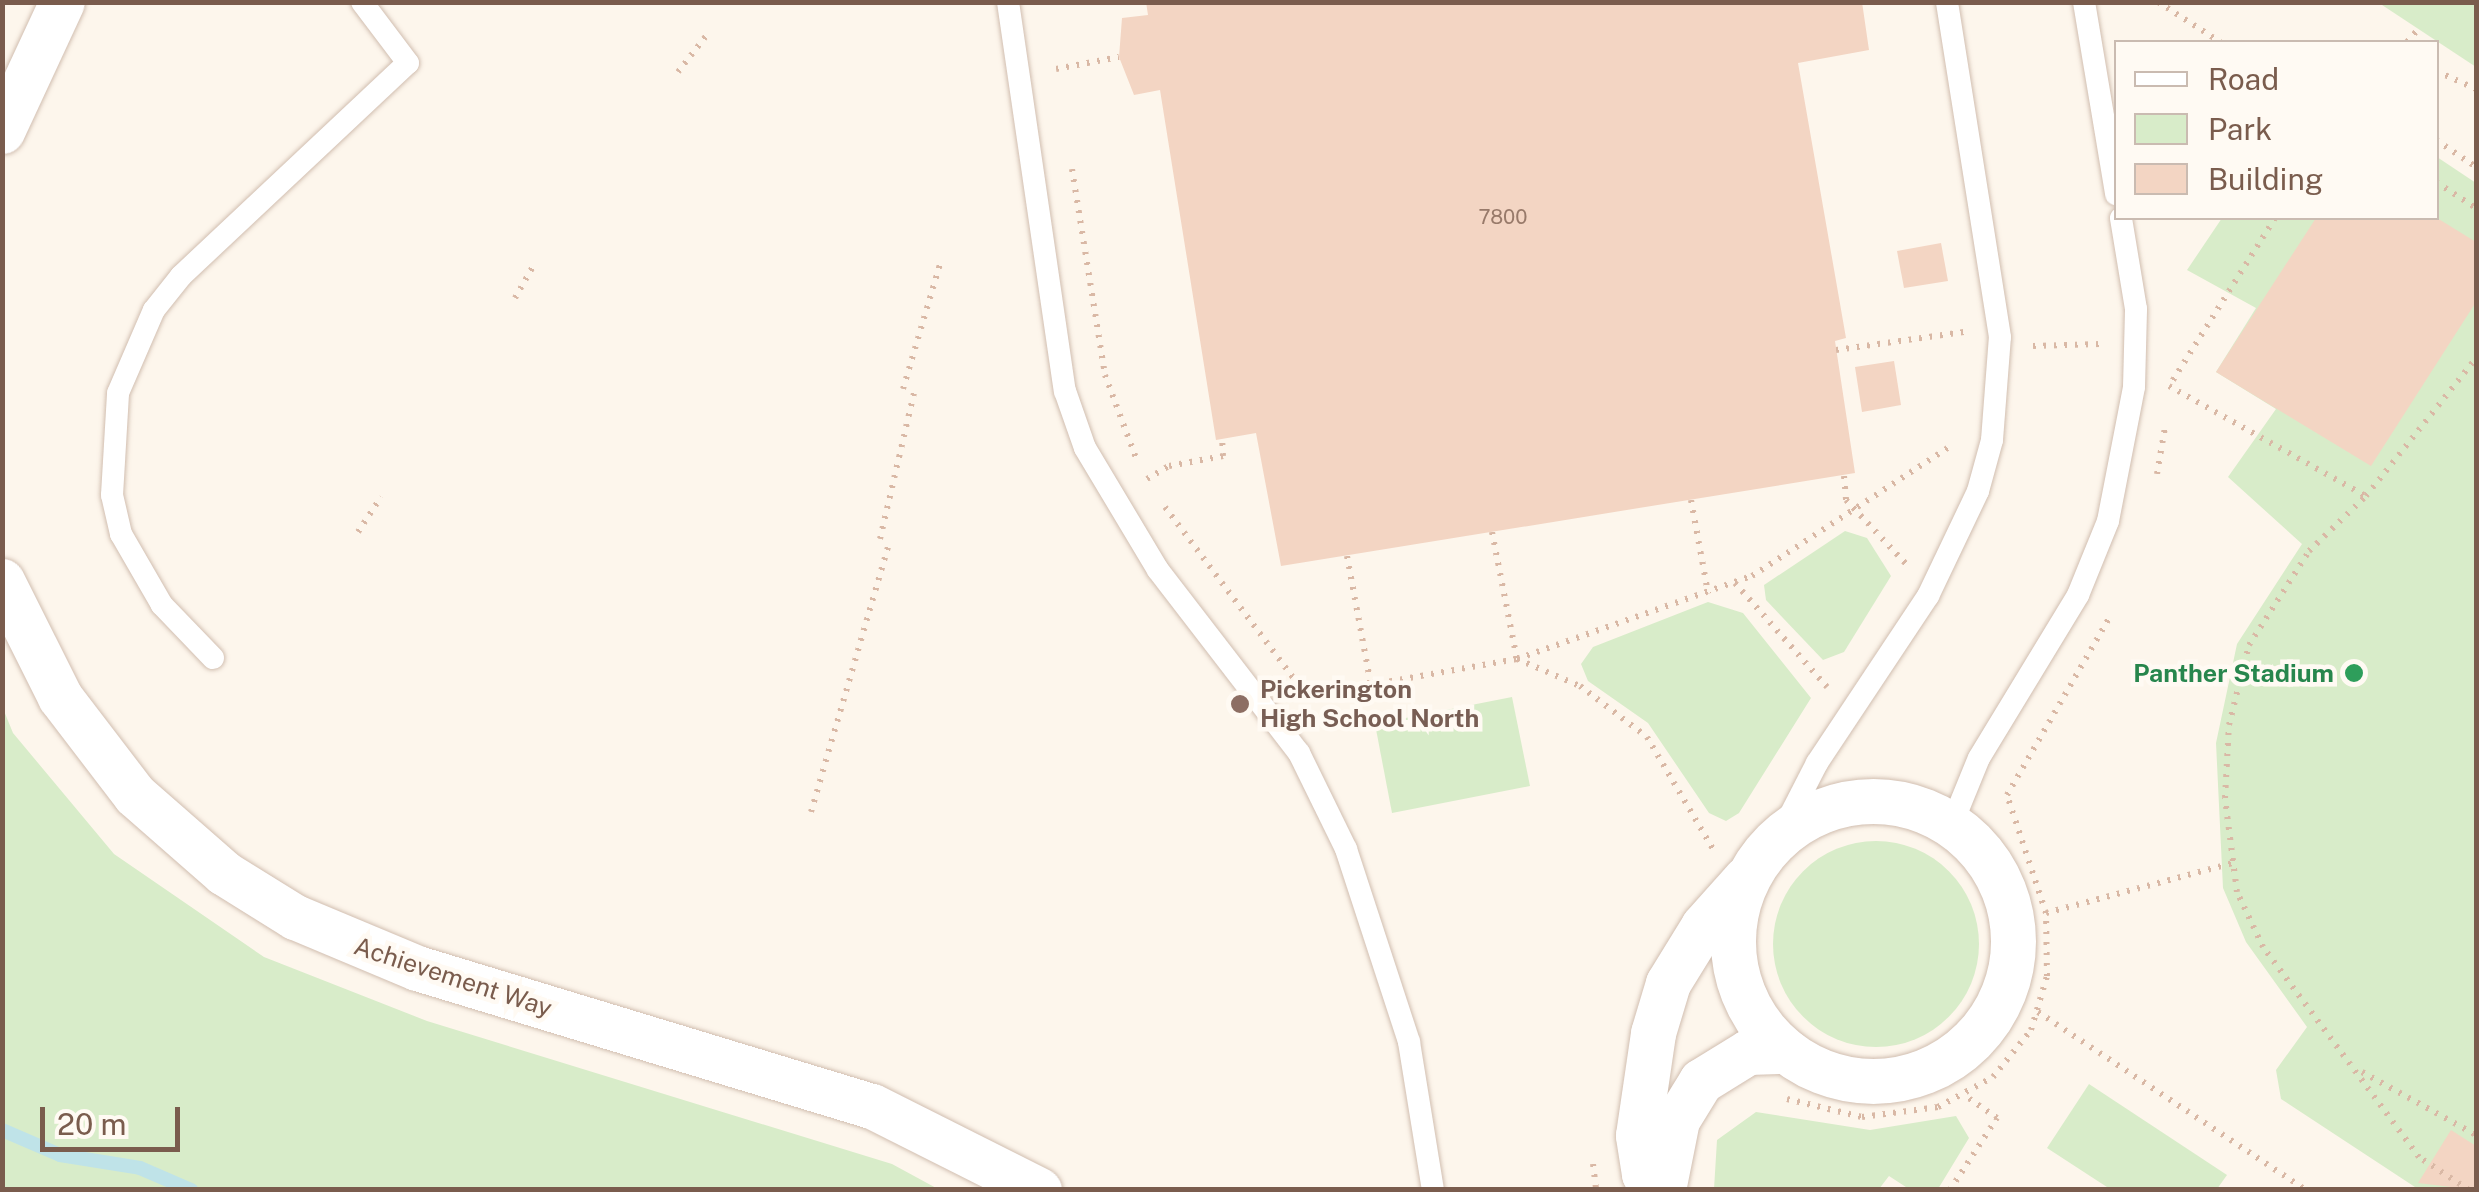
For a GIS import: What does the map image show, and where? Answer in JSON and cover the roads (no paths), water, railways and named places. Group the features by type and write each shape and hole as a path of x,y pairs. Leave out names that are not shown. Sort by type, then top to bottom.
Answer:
{"street":[{"path":"2,130 62,2"},
{"name":"Achievement Way","path":"2,581 60,698 136,795 224,873 295,916 417,968 872,1106 1039,1190"},
{"path":"1661,1190 1644,1174 1638,1135 1653,1033 1668,983 1739,859 1818,811 1864,800 1910,805 1952,824 1986,856 2012,928 2006,989 1983,1029 1949,1060 1906,1078 1860,1082 1816,1070 1786,1050 1750,1008 1734,964 1739,859"},
{"path":"1661,1190 1677,1120 1701,1081 1748,1052 1786,1050"}],"lane":[{"path":"213,658 162,606 122,534 112,495 118,393 154,310 181,276 408,64 362,2"},
{"path":"1008,2 1066,391 1085,448 1158,570 1299,753 1346,850 1410,1042 1433,1190"},
{"path":"2084,2 2114,182"},
{"path":"1778,837 1956,543 1992,440 2000,337 1952,3"},
{"path":"1952,824 1979,758 2078,595 2108,521 2125,452 2135,346 2120,220"}],"waterway":[{"path":"2,1130 60,1155 140,1168 191,1190"}],"place":[{"name":"Panther Stadium","path":"2354,673"},
{"name":"Pickerington High School North","path":"1240,704"}]}
